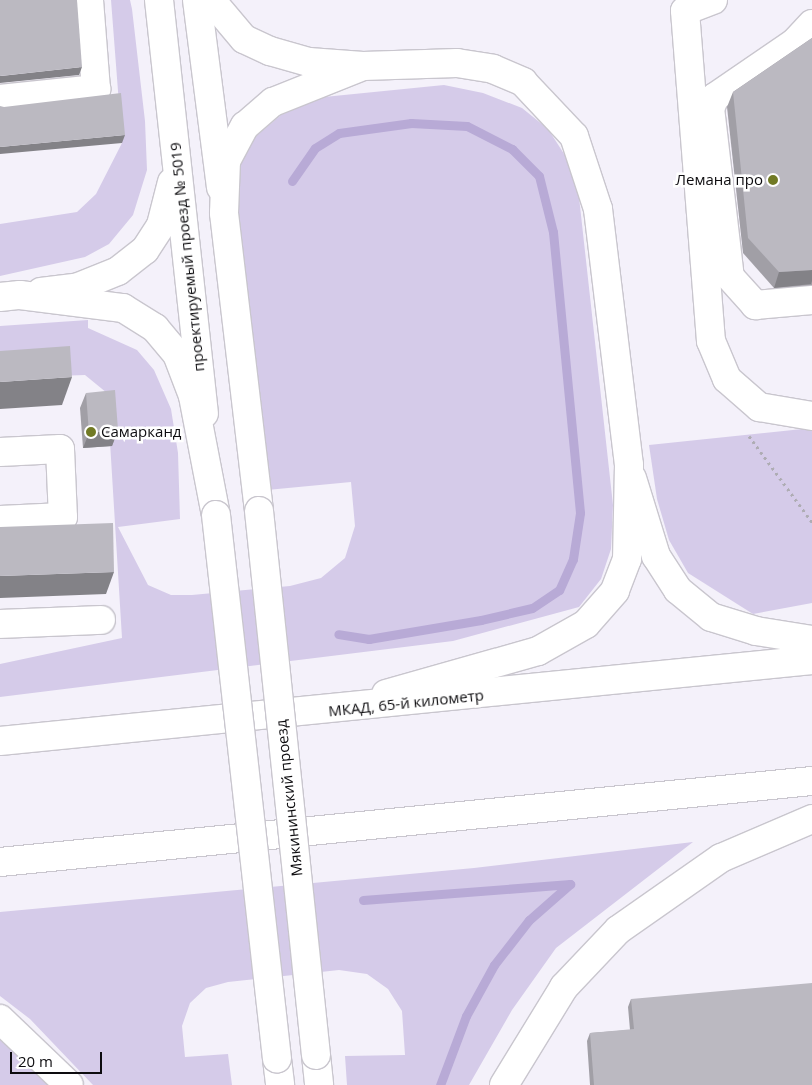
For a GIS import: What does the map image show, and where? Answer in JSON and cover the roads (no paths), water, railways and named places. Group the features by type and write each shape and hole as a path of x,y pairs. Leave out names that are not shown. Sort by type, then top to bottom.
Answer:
{"main road":[{"path":"0,98 96,89 89,0"},
{"name":"проектируемый проезд № 5019","path":"159,0 216,515"},
{"path":"197,0 224,213"},
{"path":"211,0 244,39 270,51 309,62 363,66 457,63 493,69 523,82 574,136 598,209 629,465 627,559 615,591 586,624 538,651 473,673 307,713"},
{"path":"713,0 685,11 711,340 726,379 759,407 812,416"},
{"path":"812,24 794,43 715,97 710,108 730,277 755,306 812,300"},
{"path":"224,213 226,161 246,126 273,102 363,66"},
{"path":"10,296 76,288 118,271 145,250 161,225 172,190 174,138"},
{"name":"Мякининский проезд","path":"224,213 259,511 320,1085"},
{"path":"10,296 123,308 155,328 177,354 193,396 216,515 278,1072"},
{"path":"0,452 60,449 63,517 0,520"},
{"path":"629,465 656,556 678,590 711,617 756,631 812,640"},
{"path":"0,624 100,620"},
{"name":"МКАД, 65-й километр","path":"6,737 307,713 812,660"},
{"path":"0,862 812,782"},
{"path":"504,1085 564,987 618,930 721,858 812,819"},
{"path":"0,1018 69,1085"}],"waterway":[{"path":"292,181 315,148 339,133 411,123 467,126 512,149 539,176 553,232 580,513 573,559 559,590 532,608 481,620 369,639 338,634"},
{"path":"363,900 570,884 529,920 494,965 466,1016 440,1085"}],"place":[{"name":"Лемана про","path":"773,180"},
{"name":"Самарканд","path":"91,432"}]}
